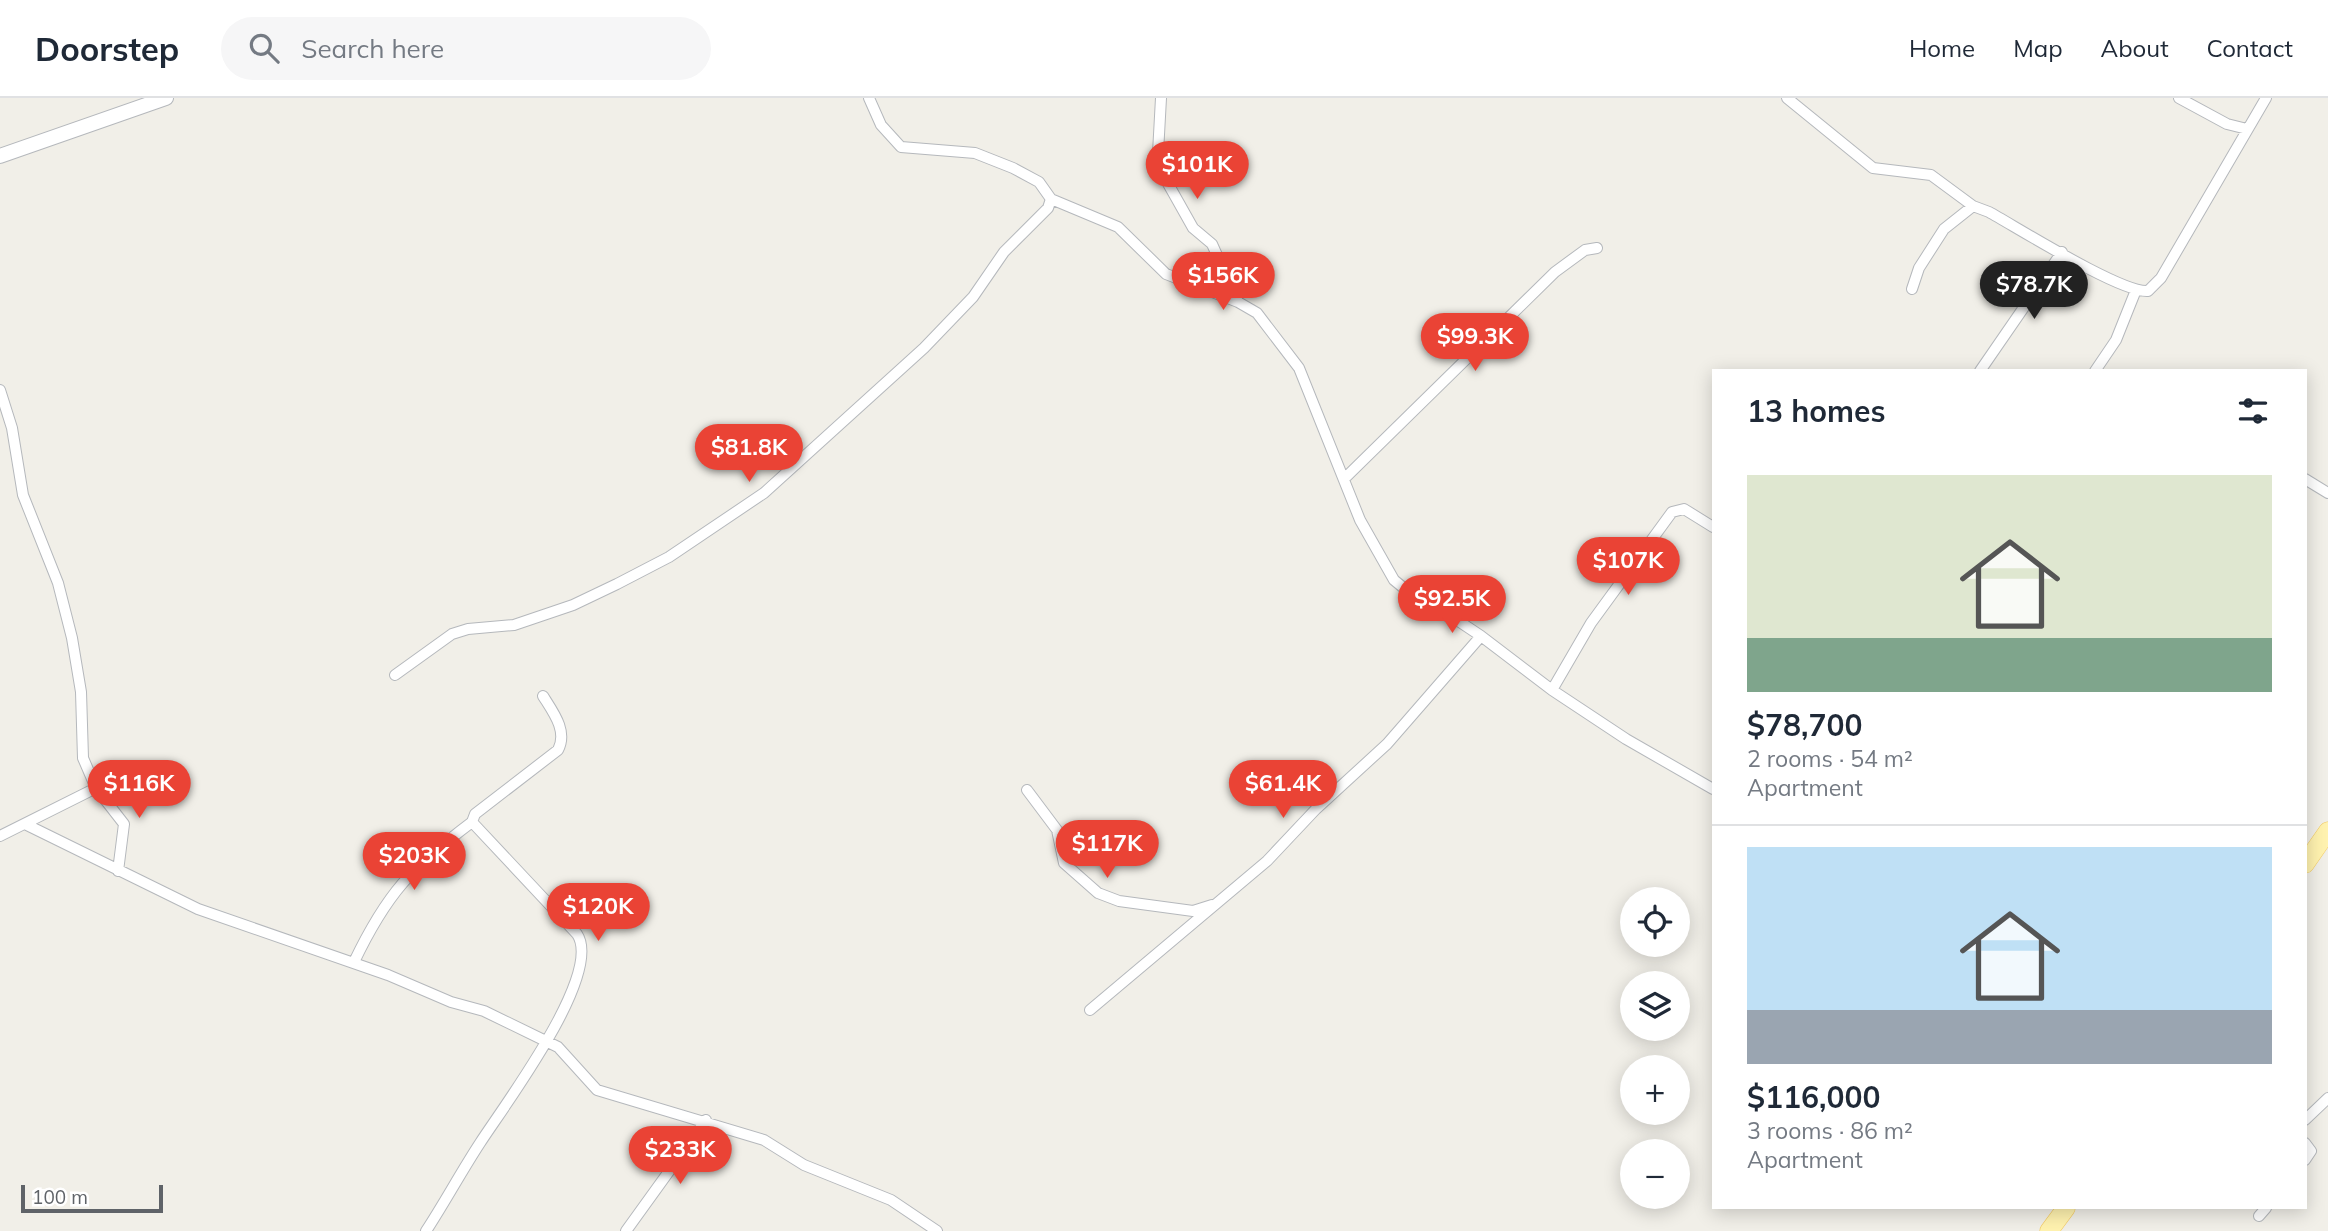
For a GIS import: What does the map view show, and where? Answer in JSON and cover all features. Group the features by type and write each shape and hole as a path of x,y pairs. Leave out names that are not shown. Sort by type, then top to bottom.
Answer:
{"main road":[{"path":"2307,861 2328,831"},
{"path":"2052,1230 2065,1209"}],"street":[{"path":"0,156 166,98"},
{"path":"869,98 881,125 901,147 975,153 1039,181 1051,199 1118,227 1166,274 1238,302 1257,313 1299,369 1360,520 1394,580 1428,608 1457,620 1482,636 1552,690 1626,739 1712,788"},
{"path":"1161,98 1158,153 1166,180 1193,228 1212,244 1238,302"},
{"path":"1787,98 1873,168 1931,175 1973,206 2136,290 2148,291 2161,278 2266,98"},
{"path":"2179,98 2227,124 2247,129"},
{"path":"395,675 452,634 468,629 514,625 573,605 606,589 668,557 764,493 942,331 972,297 1004,252 1048,208 1051,199"},
{"path":"1912,289 1919,268 1944,229 1973,206"},
{"path":"1345,478 1555,272 1585,250 1597,248"},
{"path":"1981,369 2062,252"},
{"path":"2096,369 2116,340 2136,290"},
{"path":"0,390 12,428 23,495 54,572 72,638 82,701 83,758 96,788 124,824 118,871"},
{"path":"2307,480 2328,493"},
{"path":"1552,690 1591,623 1672,512 1684,509 1712,526"},
{"path":"1090,1010 1235,890 1387,744 1482,636"},
{"path":"354,962 376,916 407,875 472,822 475,814 558,750 563,741 558,720 544,696"},
{"path":"0,836 27,825 96,788"},
{"path":"1027,790 1057,830 1064,863 1104,897 1193,911 1210,906 1235,890"},
{"path":"426,1231 496,1118 548,1042 570,993 581,959 582,942 472,822"},
{"path":"27,825 198,909 354,962 423,988 451,1002 477,1007 558,1047 586,1080 603,1093 706,1120 764,1140 804,1165 891,1200 937,1231"},
{"path":"2307,1118 2328,1098"},
{"path":"626,1231 706,1120"}]}
